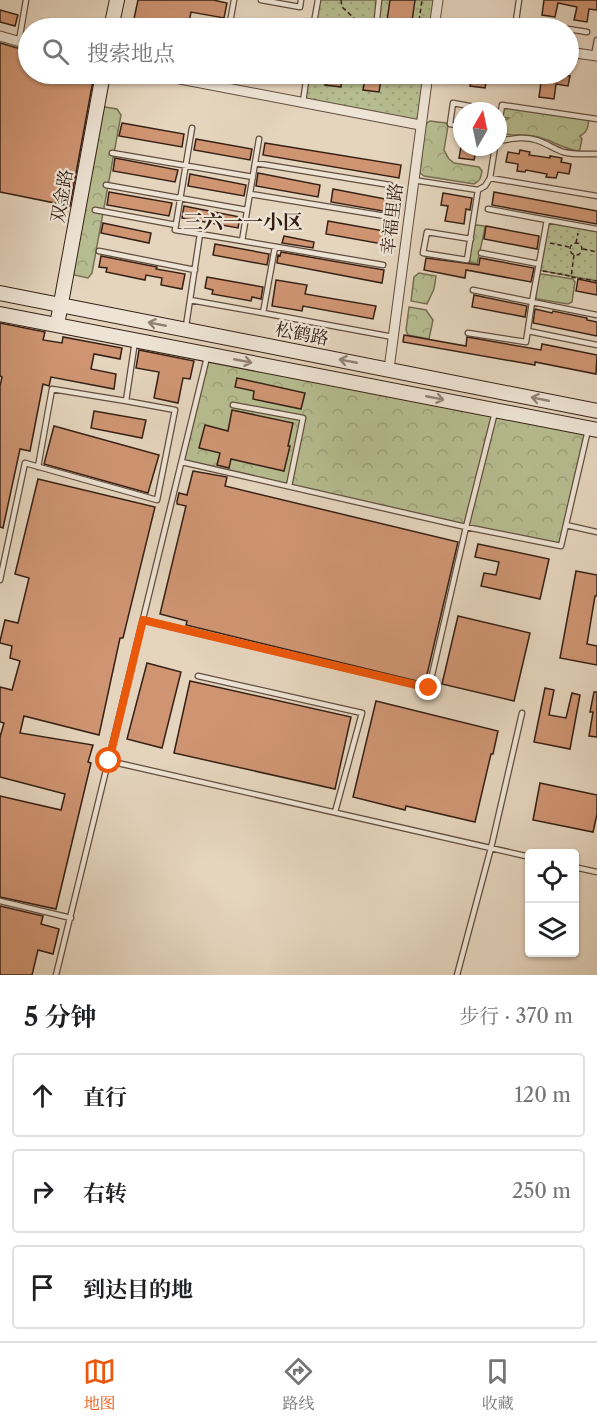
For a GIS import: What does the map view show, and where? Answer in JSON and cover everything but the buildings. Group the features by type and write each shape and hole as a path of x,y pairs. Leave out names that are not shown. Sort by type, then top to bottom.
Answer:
{"main road":[{"path":"113,18 117,0"},
{"name":"双金路","path":"57,325 101,84"},
{"name":"松鹤路","path":"0,293 597,411"},
{"name":"松鹤路","path":"0,314 593,429"}],"street":[{"path":"435,18 438,0"},
{"path":"0,36 18,40"},
{"path":"579,54 596,56"},
{"path":"207,84 420,125"},
{"name":"幸福里路","path":"389,369 426,84"}],"lane":[{"path":"25,18 26,0"},
{"path":"231,18 234,0"},
{"path":"261,0 300,7 301,0"},
{"path":"315,18 318,0"},
{"path":"377,18 379,0"},
{"path":"516,18 519,0"},
{"path":"579,31 587,32"},
{"path":"596,56 597,40"},
{"path":"303,102 306,84"},
{"path":"453,103 450,124 453,124"},
{"path":"507,106 597,119"},
{"path":"192,128 175,230 383,266"},
{"path":"507,139 529,138 562,152 581,155 597,154"},
{"path":"242,241 259,139"},
{"path":"112,153 252,177"},
{"path":"413,180 478,190 485,186 490,178 494,156"},
{"path":"255,163 390,185"},
{"path":"490,178 597,196"},
{"path":"106,185 247,210"},
{"path":"471,239 427,232 423,253 467,260 471,239 478,190"},
{"path":"250,194 385,216"},
{"path":"488,209 597,229"},
{"path":"95,210 176,225"},
{"path":"468,333 526,342 547,219"},
{"path":"186,329 200,234"},
{"path":"263,313 274,247"},
{"path":"99,251 195,270"},
{"path":"481,253 539,264"},
{"path":"473,290 597,315"},
{"path":"190,300 393,337"},
{"path":"528,331 597,345"},
{"path":"126,401 135,340"},
{"path":"56,975 208,354"},
{"path":"0,580 25,463 38,467 157,500 175,410 52,389 38,467"},
{"path":"233,405 303,418 289,486"},
{"path":"143,620 429,688 496,410"},
{"path":"182,462 466,527 561,546 593,429"},
{"path":"566,525 597,532"},
{"path":"198,676 362,713 335,812"},
{"path":"457,975 491,848 522,713"},
{"path":"109,761 525,856"},
{"path":"579,868 597,872"},
{"path":"0,902 70,918"}],"path":[{"path":"341,0 342,7 354,18"},
{"path":"419,18 422,0"},
{"path":"576,243 579,226"},
{"path":"543,242 570,247"},
{"path":"570,247 576,243"},
{"path":"576,243 580,244 582,249"},
{"path":"570,247 570,253 574,255"},
{"path":"582,249 597,252"},
{"path":"574,255 580,254 582,249"},
{"path":"571,277 574,255"},
{"path":"538,270 597,281"}],"green space":[{"path":"318,0 438,0 435,18 315,18"},
{"path":"306,84 426,84 420,125 303,102"},
{"path":"507,106 589,118 586,131 580,136 582,139 578,151 534,136 507,134 507,119 509,118 507,118"},
{"path":"105,107 117,109 121,115 92,273 88,278 74,275 73,268 100,109"},
{"path":"430,121 446,123 448,126 444,150 454,163 479,167 482,171 478,182 474,184 424,176 420,173 425,126"},
{"path":"547,220 597,229 597,281 538,270"},
{"path":"474,226 485,228 477,264 469,260"},
{"path":"419,273 436,276 434,289 427,304 411,301 414,277"},
{"path":"542,274 573,279 575,282 572,302 568,304 537,299 535,296 538,276"},
{"path":"409,307 426,310 433,320 429,339 408,335 406,330"},
{"path":"208,354 589,429 561,546 466,527 182,462"}],"district":[{"name":"三六一一小区","path":"243,222"}],"route":[{"path":"109,761 143,620 429,688"}]}
